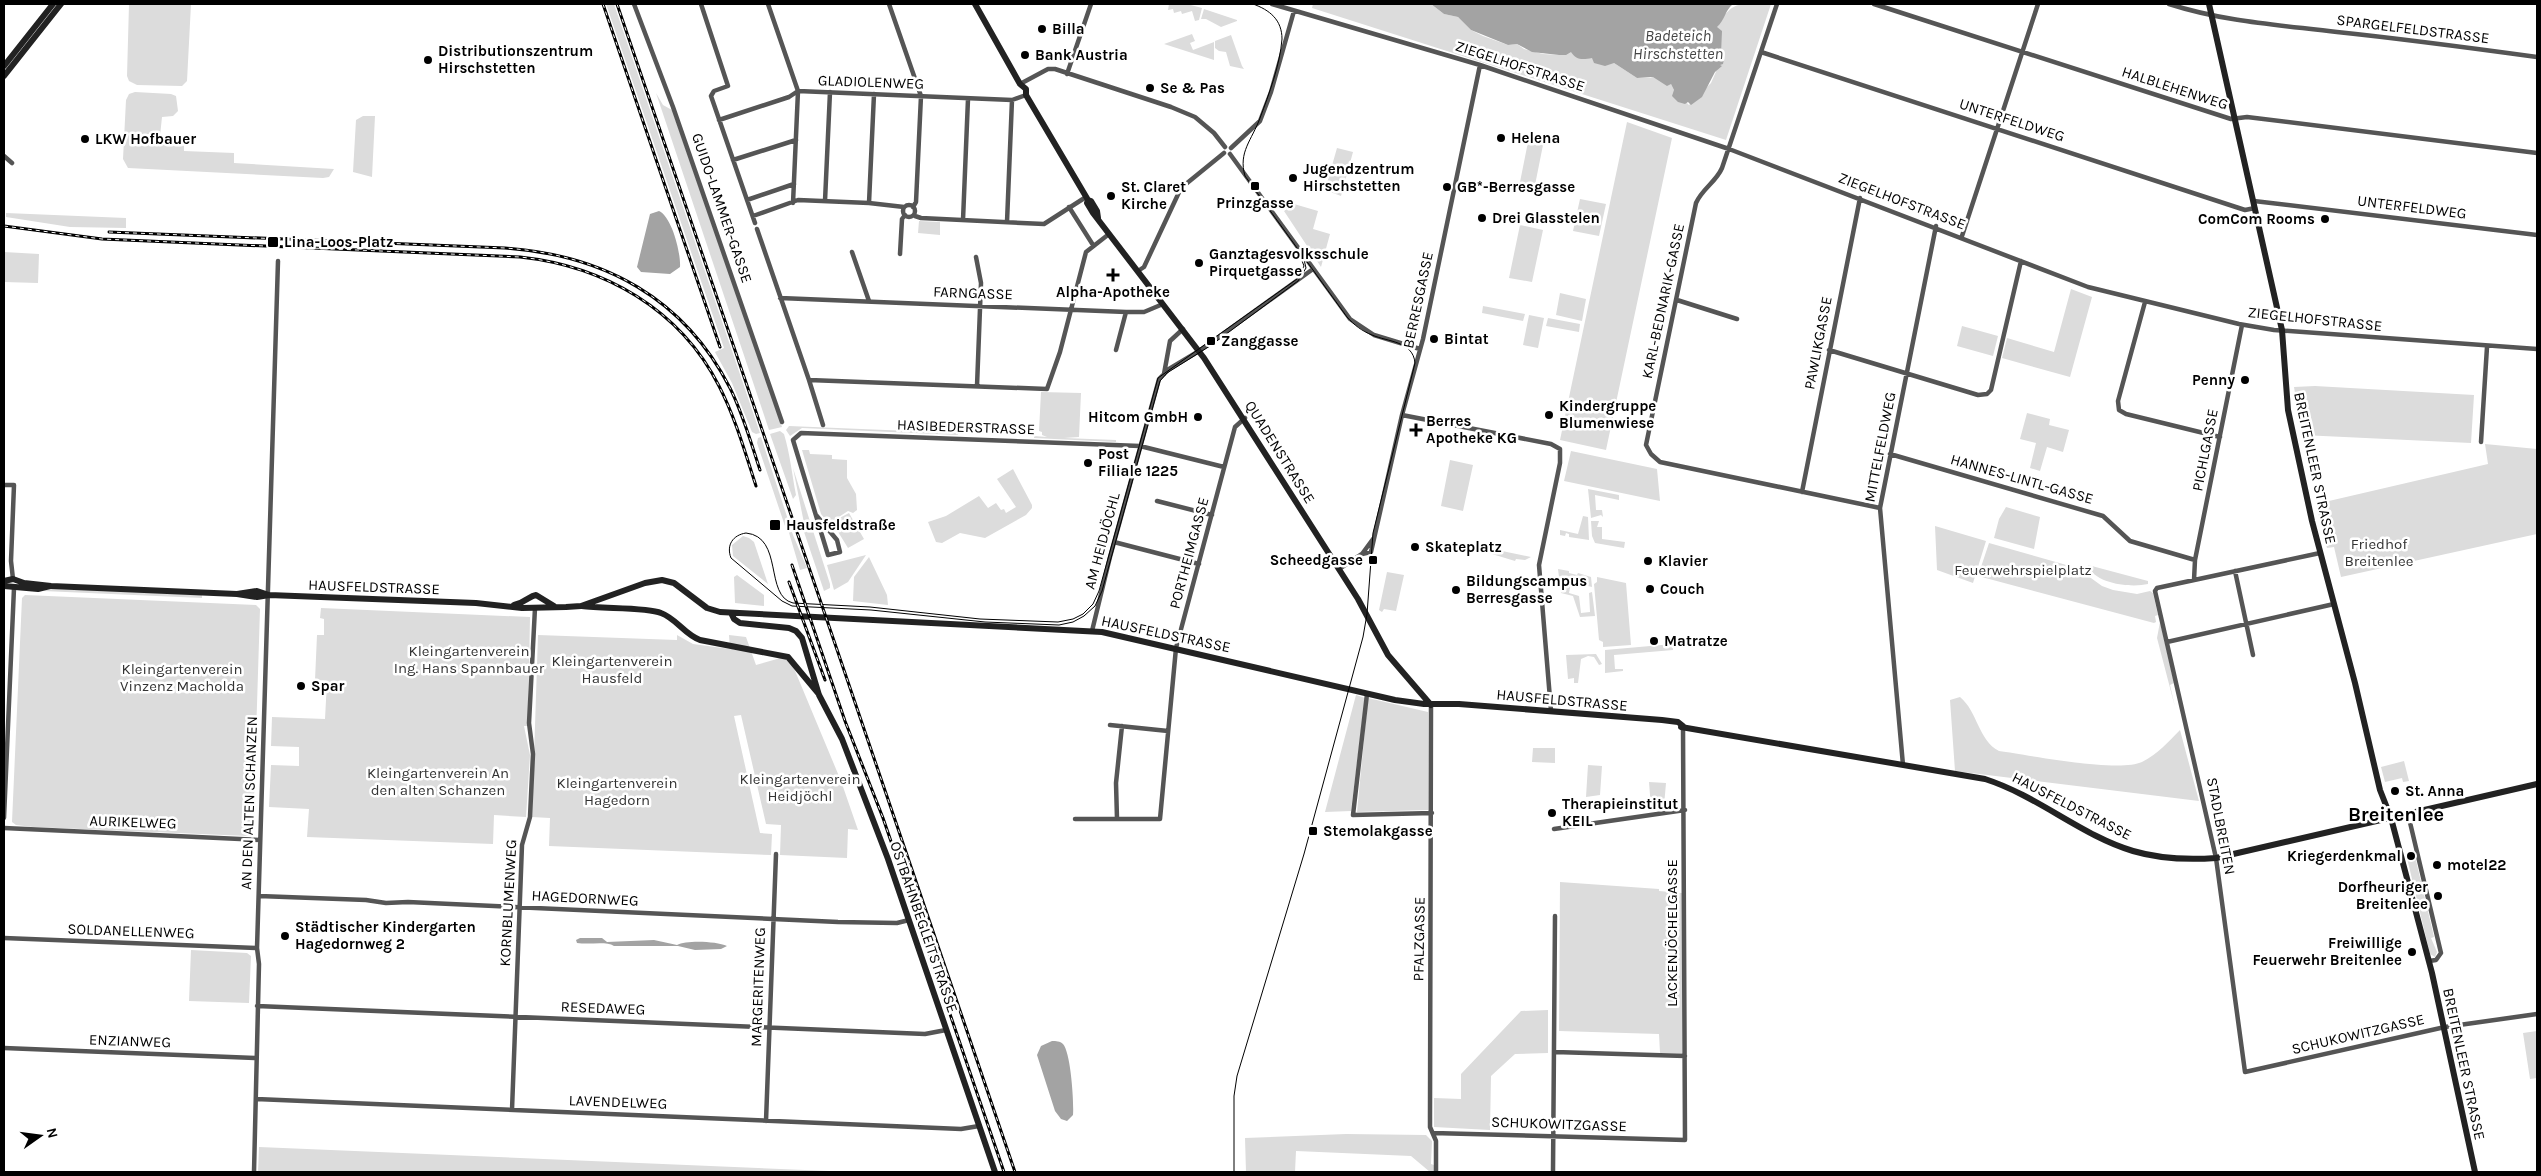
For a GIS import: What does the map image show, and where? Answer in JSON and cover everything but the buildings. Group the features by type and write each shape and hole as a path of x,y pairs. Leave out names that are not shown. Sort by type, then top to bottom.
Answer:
{"street":[{"path":"4,66 53,4"},
{"path":"4,76 60,4"},
{"name":"GUIDO-LAMMER-GASSE","path":"634,4 679,125 782,422"},
{"path":"701,4 728,86 714,91 711,95 755,223"},
{"path":"768,4 798,91 793,202"},
{"path":"889,4 921,96 916,202 913,207 915,216"},
{"name":"QUADENSTRASSE","path":"975,4 1020,84 1022,93 1026,95 1087,198 1087,203 1092,213 1098,218 1108,234 1199,351 1244,418 1372,621 1388,654 1431,704"},
{"path":"1067,74 1091,4"},
{"name":"ZIEGELHOFSTRASSE","path":"1272,4 1480,65 1729,149 1936,226 2088,286 2145,302 2242,324 2282,330 2487,347 2537,349"},
{"name":"KARL-BEDNARIK-GASSE","path":"1777,4 1720,173 1702,191 1696,203 1646,437 1646,445 1651,454 1660,462 1802,492"},
{"name":"HALBLEHENWEG","path":"1874,4 2231,119 2247,117 2537,153"},
{"path":"1962,236 2038,4"},
{"name":"SPARGELFELDSTRASSE","path":"2169,4 2212,17 2289,28 2357,34 2537,57"},
{"name":"BREITENLEER STRASSE","path":"2209,4 2282,330 2288,410 2320,553 2380,790 2390,818 2429,961 2445,1028 2474,1172"},
{"path":"1230,154 1231,148 1260,120 1278,69 1294,11"},
{"name":"UNTERFELDWEG","path":"1761,52 2245,210 2255,204 2537,235"},
{"name":"BERRESGASSE","path":"1339,569 1362,554 1371,552 1402,415 1420,349 1480,65"},
{"path":"1020,84 1048,69 1055,69 1171,107 1195,117 1214,133 1225,147 1231,148"},
{"name":"GLADIOLENWEG","path":"720,120 789,97 798,91 1012,100 1026,95"},
{"path":"825,201 830,92"},
{"path":"869,203 874,94"},
{"path":"963,220 968,98"},
{"path":"1007,222 1012,100"},
{"path":"733,160 796,140"},
{"path":"1138,271 1144,266 1181,188 1224,153 1225,147"},
{"path":"1224,153 1230,154 1345,314 1362,329 1420,349"},
{"path":"4,156 12,163"},
{"path":"747,200 794,184"},
{"path":"905,215 921,218 1044,224 1069,207 1087,198"},
{"name":"PAWLIKGASSE","path":"1802,492 1860,198"},
{"path":"753,216 798,200 869,203 904,207 908,205 913,207"},
{"path":"900,254 902,219 905,215 904,207"},
{"path":"1069,207 1093,245"},
{"name":"MITTELFELDWEG","path":"1903,765 1880,508 1936,226"},
{"path":"757,229 823,425"},
{"path":"809,380 1047,389 1086,252 1108,234"},
{"path":"852,252 869,301"},
{"path":"976,257 981,284 977,386"},
{"name":"AN DEN ALTEN SCHANZEN","path":"254,1172 255,1058 259,964 257,948 278,261"},
{"path":"1830,350 1978,395 1987,394 1991,390 2021,261"},
{"path":"1164,374 1313,270"},
{"name":"FARNGASSE","path":"780,298 1126,312 1144,312 1163,304"},
{"path":"1676,300 1737,319"},
{"path":"2145,302 2118,401 2119,409 2126,414 2220,437"},
{"path":"1116,350 1126,312"},
{"name":"PICHLGASSE","path":"2194,580 2195,560 2242,324"},
{"name":"AM HEIDJÖCHL","path":"1092,631 1157,383 1164,374 1170,341 1183,329"},
{"path":"2482,442 2487,347"},
{"path":"1402,415 1551,444 1560,449 1560,463 1539,565 1551,711"},
{"name":"PORTHEIMGASSE","path":"1117,819 1160,819 1176,648 1234,427 1244,418"},
{"name":"HASIBEDERSTRASSE","path":"816,515 793,440 801,433 806,432 1140,446 1224,467"},
{"name":"HANNES-LINTL-GASSE","path":"1890,454 2103,516 2130,541 2195,560"},
{"path":"4,485 14,485 4,818"},
{"path":"1802,492 1880,508"},
{"path":"1157,501 1212,515"},
{"path":"816,515 837,540 840,552 828,555 816,515"},
{"path":"1114,542 1199,564"},
{"path":"2194,580 2320,553"},
{"path":"2234,571 2253,655"},
{"name":"HAUSFELDSTRASSE","path":"11,584 237,594 257,597 269,595 509,606 535,604 558,607 581,606 645,583 662,580 680,586 706,608 731,613 1113,633 1367,694 1431,704 1551,711 1658,721 1661,724 1683,726 1986,779 2006,786 2106,840 2133,851 2172,859 2216,858 2537,784"},
{"name":"STADLBREITEN","path":"2194,580 2157,588 2155,591 2216,858 2244,1072"},
{"name":"KORNBLUMENWEG","path":"512,1110 522,839 530,817 533,754 529,723 535,604"},
{"path":"2167,642 2334,604"},
{"name":"OSTBAHNBEGLEITSTRASSE","path":"581,606 658,612 672,618 688,635 700,640 788,656 819,695"},
{"name":"OSTBAHNBEGLEITSTRASSE","path":"731,613 734,619 740,623 789,628 799,634 807,652 819,695 856,771 995,1172"},
{"path":"1367,694 1353,815 1432,813"},
{"name":"PFALZGASSE","path":"1431,704 1430,1117 1432,1133 1436,1140 1436,1172"},
{"path":"1110,725 1168,731"},
{"path":"1075,819 1117,819 1116,783 1122,726"},
{"name":"LACKENJÖCHELGASSE","path":"1683,726 1685,810 1684,1140"},
{"path":"1554,829 1685,810"},
{"path":"2408,814 2440,953 2436,960 2429,961"},
{"name":"AURIKELWEG","path":"4,828 260,840"},
{"name":"MARGERITENWEG","path":"766,1121 776,854"},
{"name":"HAGEDORNWEG","path":"259,896 366,900 386,903 403,901 519,906 646,914 773,917 851,922 897,923 909,920"},
{"path":"1554,1172 1556,916"},
{"name":"SOLDANELLENWEG","path":"4,938 257,948"},
{"name":"RESEDAWEG","path":"257,1006 929,1034 946,1030"},
{"name":"SCHUKOWITZGASSE","path":"2244,1072 2445,1028 2537,1014"},
{"name":"ENZIANWEG","path":"4,1048 255,1058"},
{"path":"1555,1052 1685,1056"},
{"name":"LAVENDELWEG","path":"256,1100 961,1129 979,1126"},
{"name":"SCHUKOWITZGASSE","path":"1432,1133 1684,1140"}],"green space":[{"path":"129,4 191,4 187,81 182,86 137,85 129,81 127,76"},
{"path":"606,4 614,4 760,433 752,432 732,383 715,352 724,348"},
{"path":"1169,4 1187,4 1202,8 1199,20 1195,21 1192,11 1182,14 1181,11 1174,13 1173,9 1168,10"},
{"path":"1313,4 1431,4 1444,14 1458,17 1471,30 1508,45 1517,44 1524,49 1543,54 1559,55 1571,51 1614,63 1637,78 1651,78 1653,76 1671,84 1674,90 1689,105 1711,83 1719,65 1721,31 1716,27 1722,18 1727,12 1738,5 1771,4 1726,140 1312,8"},
{"path":"1204,9 1237,21 1221,27 1206,19 1201,19"},
{"path":"1192,34 1195,41 1190,43 1193,50 1214,42 1214,60 1164,44"},
{"path":"1231,35 1244,69 1230,66 1226,52 1215,48 1215,41"},
{"path":"135,92 171,94 176,96 178,111 173,116 162,117 160,136 163,139 184,141 184,151 234,153 234,163 334,169 329,177 323,178 128,168 123,159 126,100 129,94"},
{"path":"656,93 663,105 672,110 782,427 769,430"},
{"path":"363,116 375,116 372,177 353,172 356,120"},
{"path":"1627,122 1672,138 1606,450 1560,440"},
{"path":"1530,132 1545,135 1535,185 1520,182"},
{"path":"1337,148 1353,152 1341,196 1325,190"},
{"path":"1580,199 1606,204 1599,236 1573,231"},
{"path":"1294,204 1318,211 1313,229 1330,234 1321,267 1284,211"},
{"path":"6,213 126,218 126,228 70,227 6,217"},
{"path":"919,221 940,222 940,235 918,233"},
{"path":"1520,225 1543,230 1532,282 1509,278"},
{"path":"4,252 39,254 38,283 4,282"},
{"path":"2071,289 2092,297 2070,377 2002,358 2007,338 2054,352"},
{"path":"1560,293 1586,299 1582,321 1556,315"},
{"path":"1483,306 1525,314 1523,321 1482,313"},
{"path":"1529,315 1544,318 1538,348 1523,345"},
{"path":"1548,318 1580,324 1579,332 1546,326"},
{"path":"1962,326 1998,336 1993,356 1957,346"},
{"path":"2315,386 2474,395 2471,443 2302,435 2294,387"},
{"path":"1041,392 1081,393 1079,437 1064,438 1116,440 1116,442 1034,438 1034,436 1047,437 1039,431"},
{"path":"2027,413 2050,419 2049,425 2069,430 2063,452 2047,447 2040,471 2030,468 2036,443 2020,439"},
{"path":"789,426 958,433 958,435 802,428 790,436 786,430"},
{"path":"780,431 784,434 789,457 796,495 793,499 770,434"},
{"path":"761,437 793,535 807,568 800,570 787,526 785,526 757,443 758,438"},
{"name":"Friedhof Breitenlee","path":"2485,444 2537,449 2537,534 2341,577 2334,547 2327,548 2316,504 2488,464"},
{"path":"802,450 809,450 810,454 832,455 832,459 847,460 847,478 856,494 857,510 853,513 848,511 831,522 830,525 821,514"},
{"path":"1571,451 1657,469 1660,501 1564,481"},
{"path":"1450,460 1473,465 1463,511 1441,506"},
{"path":"793,468 830,584 830,588 824,591 803,529 805,528"},
{"path":"1013,469 1032,505 1032,508 1026,515 985,538 960,533 942,543 936,542 928,522 946,516 979,496 988,508 996,503 1006,513 1016,507 997,479"},
{"path":"1588,489 1619,495 1619,500 1595,495 1596,510 1602,510 1603,517 1601,515 1591,518"},
{"path":"2006,507 2040,517 2034,549 1994,538 1999,519"},
{"path":"849,513 864,539 848,548 832,522"},
{"path":"1583,516 1588,517 1589,540 1569,537 1569,534 1566,533 1565,536 1560,535 1560,530 1578,534"},
{"path":"1591,521 1599,521 1597,527 1602,527 1602,539 1625,542 1624,548 1595,543 1592,536"},
{"path":"1935,526 1986,541 1973,583 1937,570"},
{"path":"743,536 754,542 768,584 733,556 732,545"},
{"name":"Feuerwehrspielplatz","path":"1989,543 2077,568 2102,586 2113,590 2137,594 2150,591 2153,593 2158,615 2155,616 2156,622 1978,576"},
{"path":"1483,547 1531,557 1525,560 1516,559 1515,561 1482,551"},
{"path":"866,555 848,582 834,590 827,565"},
{"path":"869,557 887,595 888,605 853,601 854,577"},
{"path":"2088,565 2148,581 2148,584 2123,585 2114,583 2098,577"},
{"path":"1558,569 1591,577 1592,587 1588,586 1587,581 1572,578 1569,593 1579,596 1581,613 1590,612 1589,593 1592,592 1595,616 1580,617 1573,596 1561,593"},
{"path":"1387,572 1404,575 1396,611 1384,609 1382,612 1379,610"},
{"path":"737,575 764,595 764,606 735,603 734,577"},
{"path":"1597,577 1626,583 1631,645 1603,647 1603,642 1599,640 1594,584 1597,582"},
{"path":"55,588 202,595 202,598 43,591"},
{"name":"Kleingartenverein Vinzenz Macholda","path":"25,595 256,605 260,609 253,832 248,836 33,827 16,825 12,822 22,598"},
{"path":"321,608 530,617 528,726 524,726 530,755 526,817 494,815 493,844 307,837 309,809 269,807 271,765 299,766 299,747 271,746 272,717 325,719 327,681 315,680 317,635 324,635 324,619 320,618"},
{"path":"2160,622 2174,683 2170,685 2175,707 2157,638"},
{"path":"538,635 677,640 677,635 693,644 730,649 729,635 746,637 756,665 784,657 793,666 841,781 858,830 848,829 847,858 780,855 781,825 766,824 741,715 734,716 760,833 772,834 771,855 549,846 550,818 532,817"},
{"path":"1673,644 1673,650 1614,655 1615,669 1623,669 1623,671 1605,673 1605,650"},
{"path":"1596,654 1602,664 1599,665 1594,657 1588,656 1581,659 1578,683 1574,683 1574,678 1568,679 1566,655"},
{"path":"1356,695 1365,698 1351,811 1325,812"},
{"path":"1960,697 1971,710 1987,740 1999,751 2051,759 2094,764 2130,765 2142,762 2163,748 2180,730 2199,801 1955,771 1950,700"},
{"path":"1368,698 1428,712 1428,810 1357,812"},
{"path":"1533,748 1555,748 1555,763 1532,762"},
{"path":"2404,761 2409,781 2403,782 2402,778 2385,782 2381,767"},
{"path":"1588,765 1602,766 1600,795 1586,797"},
{"path":"1649,782 1666,783 1664,806 1651,808"},
{"path":"2412,852 2414,852 2434,937 2431,938 2437,952 2435,957 2430,954 2406,854 2410,858 2412,857"},
{"path":"1560,882 1659,889 1659,891 1682,893 1682,1054 1660,1053 1659,1034 1559,1031"},
{"path":"191,950 247,953 251,956 249,1003 189,1001"},
{"path":"1548,1010 1548,1053 1515,1054 1491,1076 1490,1130 1434,1127 1434,1098 1461,1099 1461,1074 1521,1011"},
{"path":"2537,1031 2537,1078 2530,1079 2523,1033"},
{"path":"1346,1134 1426,1135 1432,1141 1431,1164 1434,1165 1435,1172 1430,1172 1411,1156 1296,1151 1295,1172 1246,1172 1245,1138"},
{"path":"259,1147 854,1172 258,1172"}],"water":[{"name":"Badeteich Hirschstetten","path":"1431,4 1733,4 1717,27 1722,31 1721,54 1724,59 1723,64 1715,72 1702,97 1691,105 1688,102 1685,104 1678,102 1672,96 1674,90 1671,84 1667,86 1653,77 1637,78 1614,63 1605,66 1594,63 1592,58 1577,58 1571,52 1566,55 1559,55 1532,52 1517,44 1508,45 1471,30 1458,17 1444,14"},
{"path":"659,211 668,220 672,228 679,253 680,267 670,274 641,272 637,267 650,214"},
{"path":"580,938 602,938 607,942 654,940 677,945 687,942 701,942 727,946 721,949 695,950 678,946 614,946 577,943 576,940"},
{"path":"1052,1041 1063,1044 1068,1057 1073,1115 1067,1121 1061,1119 1055,1111 1037,1055 1041,1046"}],"tram line":[{"path":"1234,1172 1234,1096 1237,1076 1304,854 1363,637 1367,614 1373,533 1415,363 1410,350 1405,346 1368,333 1352,323 1245,176 1243,160 1277,69 1282,39 1280,26 1274,17 1265,9 1253,4"},
{"path":"1299,253 1304,266 1297,279 1158,378 1099,591 1093,604 1083,614 1073,619 1058,622 980,619 870,607 793,603 784,598 779,590 770,555 758,537 746,533 734,538 729,549 731,558 782,601 792,606 871,610 985,622 1059,625 1073,622 1084,616 1095,606 1102,591 1160,381 1167,373 1210,346 1298,281 1306,268 1302,251"}],"railway":[{"path":"603,4 720,347"},
{"path":"617,4 1015,1172"},
{"path":"4,226 102,239 520,257 551,262 581,270 610,281 636,296 661,314 683,335 703,359 725,398 756,486"},
{"path":"109,232 505,248 541,252 575,260 608,272 637,287 665,306 689,329 711,356 735,398 760,470"},
{"path":"792,565 845,721 883,818 1004,1172"},
{"path":"789,582 825,680"}],"place":[{"name":"Billa","path":"1042,29"},
{"name":"Bank Austria","path":"1025,55"},
{"name":"Distributionszentrum Hirschstetten","path":"428,60"},
{"name":"Se & Pas","path":"1150,88"},
{"name":"Helena","path":"1501,138"},
{"name":"LKW Hofbauer","path":"85,139"},
{"name":"Jugendzentrum Hirschstetten","path":"1293,178"},
{"name":"Prinzgasse","path":"1255,186"},
{"name":"GB*-Berresgasse","path":"1447,187"},
{"name":"St. Claret Kirche","path":"1111,196"},
{"name":"Drei Glasstelen","path":"1482,218"},
{"name":"ComCom Rooms","path":"2325,219"},
{"name":"Lina-Loos-Platz","path":"273,242"},
{"name":"Ganztagesvolksschule Pirquetgasse","path":"1199,263"},
{"name":"Alpha-Apotheke","path":"1113,275"},
{"name":"Bintat","path":"1434,339"},
{"name":"Zanggasse","path":"1211,341"},
{"name":"Penny","path":"2245,380"},
{"name":"Kindergruppe Blumenwiese","path":"1549,415"},
{"name":"Hitcom GmbH","path":"1198,417"},
{"name":"Berres Apotheke KG","path":"1416,430"},
{"name":"Post Filiale 1225","path":"1088,463"},
{"name":"Hausfeldstraße","path":"775,525"},
{"name":"Skateplatz","path":"1415,547"},
{"name":"Scheedgasse","path":"1373,560"},
{"name":"Klavier","path":"1648,561"},
{"name":"Couch","path":"1650,589"},
{"name":"Bildungscampus Berresgasse","path":"1456,590"},
{"name":"Matratze","path":"1654,641"},
{"name":"Spar","path":"301,686"},
{"name":"St. Anna","path":"2395,791"},
{"name":"Therapieinstitut KEIL","path":"1552,813"},
{"name":"Stemolakgasse","path":"1313,831"},
{"name":"Kriegerdenkmal","path":"2411,856"},
{"name":"motel22","path":"2437,865"},
{"name":"Dorfheuriger Breitenlee","path":"2438,896"},
{"name":"Städtischer Kindergarten Hagedornweg 2","path":"285,936"},
{"name":"Freiwillige Feuerwehr Breitenlee","path":"2412,952"}],"district":[{"name":"Breitenlee","path":"2396,814"}],"park label":[{"name":"Kleingartenverein Ing. Hans Spannbauer","path":"469,660"},
{"name":"Kleingartenverein Hausfeld","path":"612,670"},
{"name":"Kleingartenverein An den alten Schanzen","path":"438,782"},
{"name":"Kleingartenverein Heidjöchl","path":"800,788"},
{"name":"Kleingartenverein Hagedorn","path":"617,792"}]}
